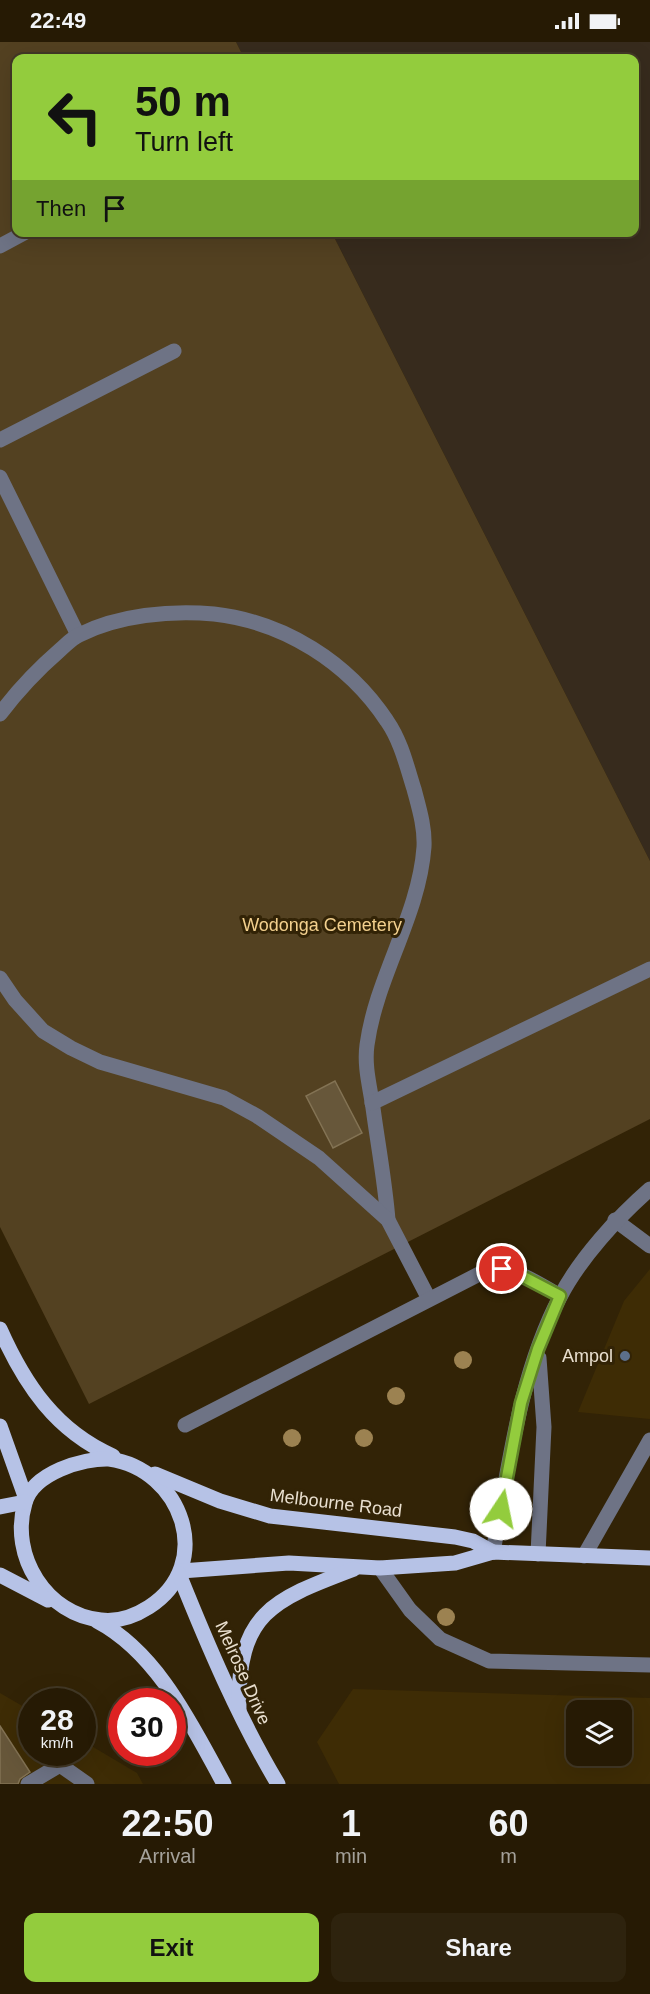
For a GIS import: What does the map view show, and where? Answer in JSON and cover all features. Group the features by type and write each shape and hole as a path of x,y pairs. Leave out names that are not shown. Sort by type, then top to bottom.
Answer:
{"main road":[{"path":"0,1329 25,1379 50,1413 82,1440 142,1468 162,1485 181,1520 185,1554 180,1573 163,1596 142,1611 117,1619 93,1619"},
{"path":"0,1426 25,1501 23,1540 29,1562 39,1585 60,1608"},
{"path":"0,1507 25,1501 41,1482 70,1465 94,1459 124,1461"},
{"name":"Melbourne Road","path":"142,1468 211,1498 270,1516 454,1537 473,1541 494,1552"},
{"name":"Melbourne Road","path":"180,1573 289,1563 380,1568 455,1563 494,1552 650,1558"},
{"path":"239,1713 242,1658 252,1632 263,1614 292,1593 357,1568"},
{"name":"Melrose Drive","path":"180,1573 239,1713 278,1784"},
{"path":"0,1575 60,1608 93,1619 127,1640 144,1658 188,1721 224,1784"}],"street":[{"path":"0,246 17,237"},
{"path":"0,440 174,351"},
{"path":"0,477 78,635"},
{"path":"0,714 26,680 78,635 122,620 162,614 202,613 241,617 290,634 329,659 361,689 388,722 409,772 423,828 424,847 411,906 369,1036 366,1061 388,1220 429,1299"},
{"path":"372,1103 650,969"},
{"path":"0,978 15,1000 43,1031 100,1062 224,1098 257,1116 334,1170 388,1220"},
{"path":"494,1552 521,1403 538,1349 560,1296 615,1220 650,1189"},
{"path":"615,1220 650,1246"},
{"path":"185,1425 429,1299 494,1269 516,1273 560,1296"},
{"path":"538,1349 544,1427 538,1554"},
{"path":"584,1556 650,1440"},
{"path":"380,1568 410,1610 440,1639 489,1661 650,1665"},
{"path":"28,1784 60,1765 87,1784"}],"shaded area":[{"path":"236,42 650,42 650,861 334,237 639,237 639,54 242,54"},
{"name":"Ampol","path":"650,1269 650,1419 578,1412 624,1301"},
{"path":"353,1689 650,1698 650,1784 339,1784 317,1742"},
{"path":"0,1693 18,1703 18,1766 96,1766 96,1749 108,1756 108,1766 125,1766 137,1773 143,1784 0,1784"}],"green space":[{"name":"Wodonga Cemetery","path":"0,42 236,42 242,54 12,54 12,237 334,237 650,861 650,1119 89,1404 0,1227"}],"building":[{"path":"335,1081 362,1133 333,1148 306,1096"},
{"path":"0,1726 18,1754 18,1766 26,1766 30,1772 20,1779 18,1784 0,1784"}],"place":[{"name":"Ampol","path":"625,1356"}],"route":[{"path":"501,1509 521,1403 538,1349 560,1296 516,1273 502,1269"}]}
